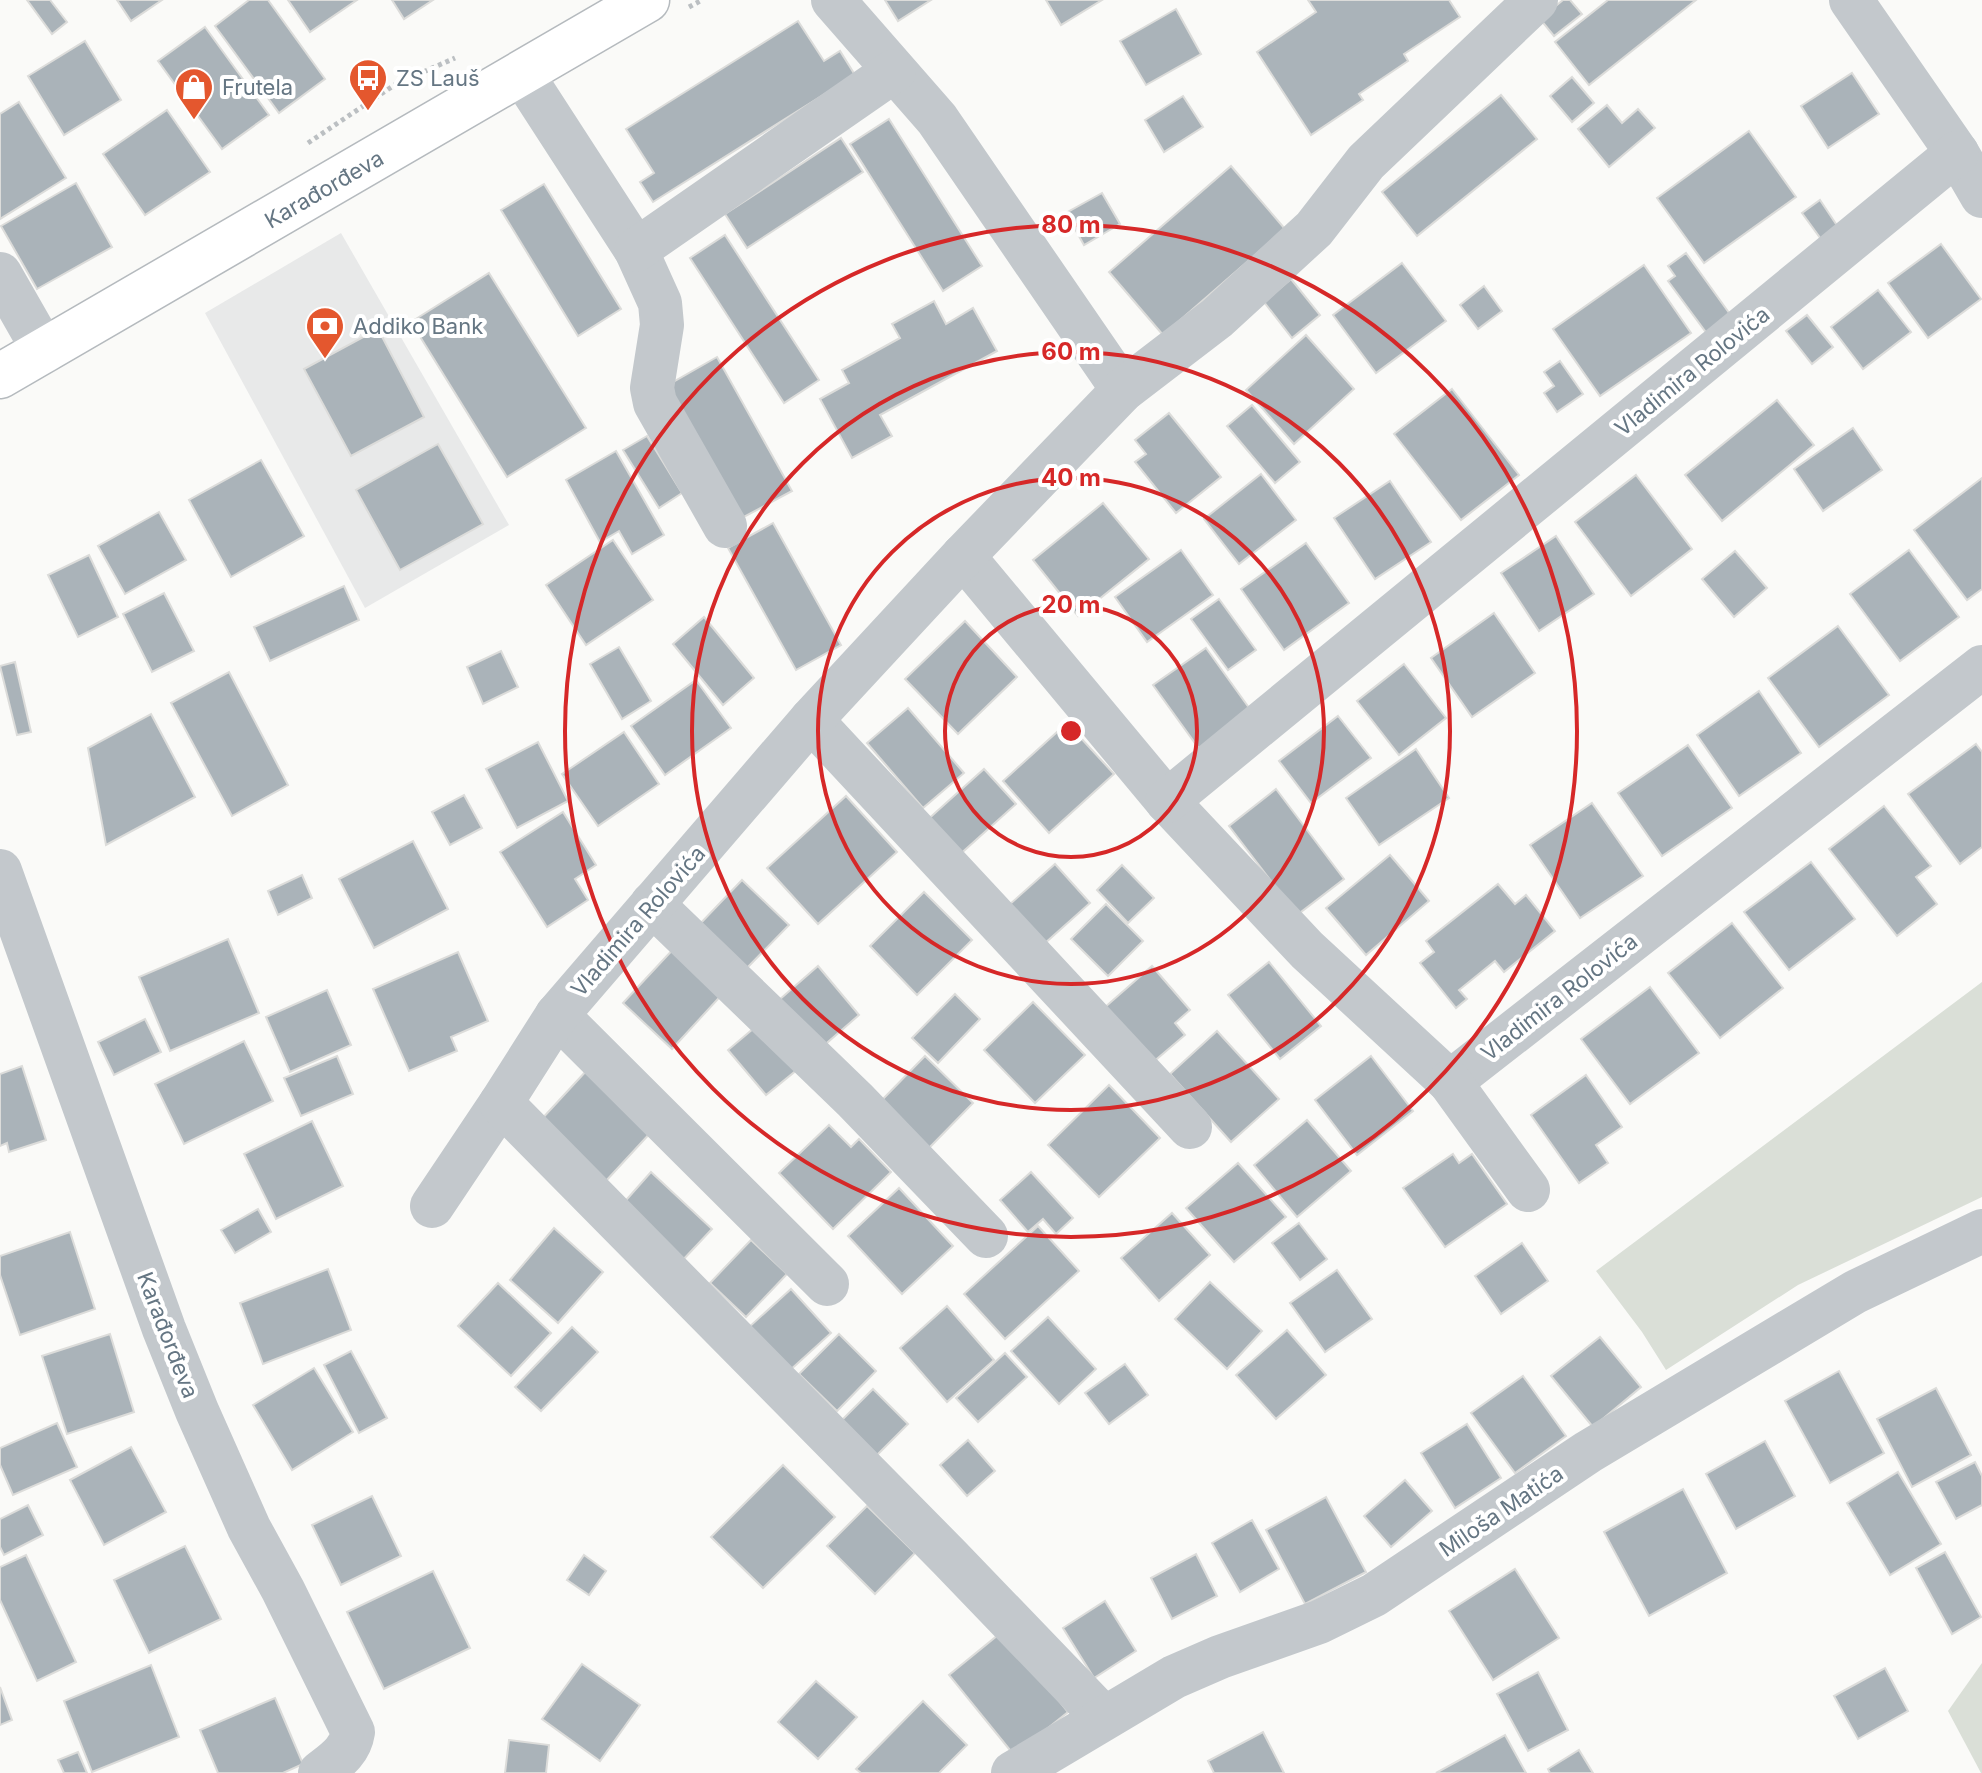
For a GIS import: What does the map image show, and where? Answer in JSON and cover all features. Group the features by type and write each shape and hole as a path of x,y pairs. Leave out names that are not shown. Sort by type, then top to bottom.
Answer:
{"main road":[{"name":"Karađorđeva","path":"0,376 647,0"}],"street":[{"path":"833,0 937,119 1123,390"},
{"name":"Vladimira Rolovića","path":"827,1284 557,1015 811,720 1123,390 1217,318 1314,229 1366,162 1536,0"},
{"path":"1851,0 1957,153 1982,196"},
{"path":"636,250 894,71"},
{"path":"522,74 636,250 660,303 662,325 652,388 655,403 725,526"},
{"name":"Vladimira Rolovića","path":"1167,801 1957,153"},
{"path":"0,274 44,351"},
{"path":"963,556 1167,801 1307,950 1450,1082 1528,1190"},
{"name":"Vladimira Rolovića","path":"1450,1082 1982,667"},
{"path":"811,720 1190,1127"},
{"name":"Karađorđeva","path":"0,871 164,1329 197,1411 249,1528 353,1732 352,1743 344,1754 320,1773"},
{"path":"652,904 855,1100 986,1236"},
{"path":"432,1206 557,1015"},
{"path":"501,1103 927,1534 1104,1718"},
{"name":"Miloša Matića","path":"1013,1773 1174,1677 1319,1622 1374,1595 1588,1452 1748,1356 1855,1292 1982,1231"}],"shaded area":[{"path":"341,233 509,525 365,608 205,313"},
{"path":"1982,982 1982,1197 1798,1285 1666,1370 1596,1271"},
{"path":"1982,1663 1982,1773 1981,1773 1948,1711"}],"building":[{"path":"27,0 50,0 67,22 52,34"},
{"path":"117,0 162,0 131,21"},
{"path":"249,0 268,0 325,79 279,113 215,26"},
{"path":"288,0 357,0 310,32"},
{"path":"392,0 433,0 404,19"},
{"path":"885,0 931,0 898,21"},
{"path":"1046,0 1102,0 1061,25"},
{"path":"1308,0 1449,0 1460,17 1404,54 1408,61 1359,94 1363,100 1311,135 1257,52 1316,12"},
{"path":"1563,0 1570,0 1582,14 1554,36 1540,19"},
{"path":"1608,0 1696,0 1589,85 1555,42"},
{"path":"1176,9 1201,54 1146,85 1120,41"},
{"path":"798,21 824,61 840,51 855,75 653,202 640,182 654,173 626,129"},
{"path":"205,27 269,115 222,149 158,61"},
{"path":"85,41 121,100 64,135 28,76"},
{"path":"1852,73 1879,114 1828,148 1801,106"},
{"path":"1572,77 1594,103 1572,122 1550,96"},
{"path":"1501,95 1537,139 1417,236 1382,192"},
{"path":"1183,96 1203,127 1164,152 1145,120"},
{"path":"19,102 66,178 0,219 0,114"},
{"path":"1607,105 1622,123 1638,109 1655,128 1609,167 1578,129"},
{"path":"167,110 210,172 145,215 103,154"},
{"path":"889,119 982,266 943,291 850,144"},
{"path":"1749,131 1796,197 1704,263 1657,198"},
{"path":"841,138 863,172 747,248 725,214"},
{"path":"1231,166 1285,229 1163,335 1109,272"},
{"path":"76,183 112,247 37,289 1,226"},
{"path":"544,184 621,309 578,336 501,210"},
{"path":"1102,193 1120,224 1084,245 1066,213"},
{"path":"1820,200 1838,227 1821,239 1802,213"},
{"path":"725,235 819,380 784,403 690,258"},
{"path":"1941,244 1981,299 1928,338 1888,283"},
{"path":"1686,253 1732,317 1708,335 1668,281 1675,276 1668,266"},
{"path":"1402,263 1446,321 1376,373 1333,315"},
{"path":"1644,265 1691,333 1600,396 1553,329"},
{"path":"489,273 586,428 507,477 411,322"},
{"path":"1291,279 1320,315 1292,338 1264,302"},
{"path":"1484,286 1502,311 1478,329 1460,305"},
{"path":"1878,290 1911,332 1863,369 1831,327"},
{"path":"934,301 946,324 973,308 997,351 880,415 892,436 852,458 820,399 849,383 842,370 900,338 892,324"},
{"path":"1807,315 1833,347 1812,364 1786,331"},
{"path":"378,329 424,417 351,456 304,369"},
{"path":"1306,335 1354,389 1294,444 1246,390"},
{"path":"717,357 792,491 742,518 668,385"},
{"path":"1560,361 1583,394 1557,412 1544,393 1554,386 1544,372"},
{"path":"1452,389 1519,475 1461,520 1394,434"},
{"path":"1777,400 1814,445 1722,521 1685,475"},
{"path":"1252,405 1300,462 1275,483 1227,426"},
{"path":"1169,413 1221,477 1176,513 1135,462 1146,454 1135,440"},
{"path":"1853,428 1882,470 1823,511 1794,469"},
{"path":"647,436 682,493 659,508 623,450"},
{"path":"438,444 483,524 400,570 356,490"},
{"path":"616,451 664,535 632,554 619,531 600,542 566,480"},
{"path":"261,460 304,536 231,577 189,500"},
{"path":"1261,474 1296,520 1239,564 1204,519"},
{"path":"1636,475 1692,549 1631,596 1575,522"},
{"path":"1982,478 1982,589 1967,600 1914,530"},
{"path":"1390,481 1431,542 1375,579 1334,518"},
{"path":"1103,503 1149,559 1078,616 1033,560"},
{"path":"159,512 186,560 125,594 98,546"},
{"path":"773,523 841,645 796,670 728,548"},
{"path":"1556,536 1594,594 1539,631 1501,573"},
{"path":"613,540 653,600 586,645 546,585"},
{"path":"1306,543 1349,603 1284,650 1241,589"},
{"path":"1181,550 1213,595 1147,642 1115,597"},
{"path":"1909,550 1959,617 1900,661 1850,594"},
{"path":"1735,551 1767,588 1734,617 1702,579"},
{"path":"89,555 118,617 78,637 48,575"},
{"path":"344,586 359,620 270,661 254,627"},
{"path":"164,593 194,651 152,672 123,614"},
{"path":"1219,599 1256,650 1228,670 1191,619"},
{"path":"1494,613 1535,673 1472,717 1431,658"},
{"path":"704,617 754,678 723,705 673,644"},
{"path":"965,621 1017,677 958,734 905,679"},
{"path":"1838,626 1889,695 1819,747 1768,678"},
{"path":"619,647 651,701 622,719 590,664"},
{"path":"1206,648 1252,712 1200,750 1153,685"},
{"path":"501,651 518,687 483,704 467,667"},
{"path":"15,662 31,732 17,735 0,666"},
{"path":"1404,664 1446,718 1399,755 1357,701"},
{"path":"229,672 288,785 232,816 171,703"},
{"path":"696,680 731,728 665,775 631,726"},
{"path":"1759,691 1801,753 1739,796 1697,735"},
{"path":"908,708 964,773 923,808 867,743"},
{"path":"151,714 195,797 106,845 88,748"},
{"path":"1338,716 1371,758 1311,803 1279,761"},
{"path":"1067,723 1114,774 1049,833 1003,781"},
{"path":"624,732 659,784 598,826 562,774"},
{"path":"538,742 568,801 517,828 486,769"},
{"path":"1976,744 1982,752 1982,847 1960,864 1908,794"},
{"path":"1688,745 1732,808 1662,856 1618,793"},
{"path":"1416,749 1449,798 1379,845 1346,798"},
{"path":"984,769 1016,804 957,857 925,822"},
{"path":"1276,789 1344,879 1297,915 1229,826"},
{"path":"464,795 482,828 450,845 432,812"},
{"path":"846,796 897,852 818,924 767,868"},
{"path":"1592,803 1643,876 1580,918 1530,845"},
{"path":"1884,806 1931,866 1916,877 1937,904 1897,936 1829,849"},
{"path":"563,812 596,865 575,879 588,900 547,927 500,852"},
{"path":"413,841 448,909 374,948 339,879"},
{"path":"1390,855 1429,901 1366,955 1326,908"},
{"path":"1811,862 1855,919 1789,970 1744,912"},
{"path":"1055,864 1090,903 1044,944 1009,905"},
{"path":"1122,865 1154,898 1128,923 1097,890"},
{"path":"302,875 312,898 278,915 268,891"},
{"path":"742,880 789,925 743,972 697,927"},
{"path":"1498,884 1515,904 1526,895 1555,931 1504,972 1495,961 1459,990 1467,999 1456,1008 1420,963 1434,952 1426,941"},
{"path":"924,892 972,940 917,995 870,946"},
{"path":"1106,904 1143,941 1108,976 1071,939"},
{"path":"1732,923 1783,988 1720,1038 1668,973"},
{"path":"228,939 259,1013 170,1051 139,977"},
{"path":"678,944 727,989 672,1049 623,1003"},
{"path":"458,952 488,1021 451,1037 457,1051 409,1071 373,989"},
{"path":"1269,962 1321,1026 1280,1059 1228,995"},
{"path":"818,966 859,1015 821,1048 779,1000"},
{"path":"1152,966 1190,1010 1175,1023 1185,1035 1152,1063 1104,1008"},
{"path":"1650,987 1699,1053 1630,1104 1581,1039"},
{"path":"327,990 351,1045 290,1072 266,1017"},
{"path":"955,994 980,1019 938,1063 912,1038"},
{"path":"1033,1002 1085,1055 1035,1103 984,1050"},
{"path":"145,1019 161,1052 114,1075 98,1042"},
{"path":"760,1023 798,1069 766,1095 728,1050"},
{"path":"1217,1031 1279,1099 1231,1142 1170,1074"},
{"path":"244,1041 273,1101 184,1144 155,1084"},
{"path":"337,1056 353,1094 301,1116 284,1078"},
{"path":"925,1056 973,1103 928,1149 880,1102"},
{"path":"1371,1056 1413,1111 1357,1155 1315,1100"},
{"path":"22,1066 46,1140 9,1152 7,1143 0,1146 0,1074"},
{"path":"588,1069 653,1130 604,1183 539,1122"},
{"path":"1586,1075 1622,1127 1596,1145 1608,1163 1579,1183 1531,1115"},
{"path":"1109,1085 1160,1138 1099,1197 1048,1145"},
{"path":"1307,1120 1351,1171 1297,1217 1254,1165"},
{"path":"312,1121 343,1186 276,1219 244,1154"},
{"path":"829,1125 851,1147 859,1139 891,1172 833,1229 779,1173"},
{"path":"1453,1154 1459,1163 1472,1154 1507,1204 1445,1247 1403,1188"},
{"path":"1238,1163 1286,1217 1234,1262 1186,1208"},
{"path":"651,1172 712,1229 680,1263 620,1207"},
{"path":"1031,1172 1073,1218 1056,1234 1043,1219 1028,1232 1000,1200"},
{"path":"899,1188 953,1246 902,1294 848,1236"},
{"path":"258,1209 271,1232 235,1253 221,1230"},
{"path":"1172,1213 1210,1255 1159,1301 1121,1258"},
{"path":"1299,1223 1327,1259 1300,1280 1272,1243"},
{"path":"1038,1226 1079,1271 1005,1339 964,1294"},
{"path":"554,1228 603,1272 558,1323 510,1280"},
{"path":"70,1232 95,1309 20,1335 0,1275 0,1256"},
{"path":"751,1240 787,1274 746,1317 710,1283"},
{"path":"1522,1243 1548,1281 1501,1314 1475,1276"},
{"path":"328,1269 351,1330 263,1364 240,1303"},
{"path":"1337,1270 1372,1319 1325,1352 1290,1303"},
{"path":"1210,1282 1262,1331 1227,1369 1175,1319"},
{"path":"498,1283 551,1333 511,1376 458,1326"},
{"path":"791,1289 831,1333 788,1372 748,1328"},
{"path":"947,1306 994,1360 947,1402 900,1348"},
{"path":"1048,1317 1096,1369 1059,1404 1011,1351"},
{"path":"572,1327 598,1352 541,1411 515,1387"},
{"path":"1287,1330 1326,1375 1276,1419 1236,1375"},
{"path":"110,1334 134,1412 67,1434 42,1356"},
{"path":"839,1334 876,1371 837,1411 799,1374"},
{"path":"1600,1337 1641,1387 1593,1427 1551,1376"},
{"path":"351,1351 387,1418 359,1433 324,1365"},
{"path":"1005,1353 1027,1377 978,1422 956,1398"},
{"path":"1125,1364 1148,1395 1109,1424 1085,1393"},
{"path":"314,1368 353,1432 292,1470 253,1405"},
{"path":"1839,1371 1884,1453 1830,1483 1785,1401"},
{"path":"1523,1376 1566,1436 1515,1473 1471,1413"},
{"path":"1936,1388 1971,1455 1912,1487 1877,1419"},
{"path":"873,1389 908,1424 877,1455 842,1420"},
{"path":"57,1423 77,1467 13,1495 0,1465 0,1448"},
{"path":"1467,1424 1501,1478 1455,1508 1421,1453"},
{"path":"968,1440 995,1471 967,1496 940,1465"},
{"path":"1765,1441 1795,1496 1736,1529 1706,1474"},
{"path":"131,1447 166,1512 104,1545 70,1480"},
{"path":"1975,1462 1982,1476 1982,1505 1956,1519 1936,1482"},
{"path":"783,1465 835,1517 763,1588 711,1537"},
{"path":"1898,1472 1941,1544 1890,1575 1847,1503"},
{"path":"1405,1480 1432,1511 1391,1547 1364,1516"},
{"path":"1683,1489 1727,1573 1649,1616 1604,1532"},
{"path":"372,1496 401,1556 341,1585 312,1525"},
{"path":"1326,1497 1366,1572 1305,1604 1266,1530"},
{"path":"28,1505 43,1535 4,1555 0,1547 0,1519"},
{"path":"867,1506 915,1553 875,1594 827,1546"},
{"path":"1252,1520 1279,1569 1240,1592 1212,1543"},
{"path":"185,1546 221,1619 149,1653 114,1580"},
{"path":"1945,1552 1981,1617 1952,1634 1916,1568"},
{"path":"1196,1554 1217,1596 1172,1619 1151,1578"},
{"path":"26,1555 76,1662 37,1681 0,1600 0,1567"},
{"path":"584,1555 606,1571 589,1595 567,1580"},
{"path":"1515,1569 1559,1638 1493,1680 1449,1611"},
{"path":"433,1571 470,1648 384,1689 347,1612"},
{"path":"1105,1601 1136,1651 1094,1678 1063,1628"},
{"path":"1003,1631 1068,1712 1014,1755 949,1675"},
{"path":"582,1664 640,1705 600,1761 542,1719"},
{"path":"151,1665 179,1737 92,1772 64,1701"},
{"path":"1885,1668 1908,1711 1858,1739 1834,1696"},
{"path":"1538,1672 1568,1730 1528,1751 1497,1694"},
{"path":"816,1681 857,1717 818,1759 778,1722"},
{"path":"0,1687 12,1720 0,1725"},
{"path":"275,1698 303,1764 283,1773 218,1773 200,1730"},
{"path":"923,1701 967,1745 939,1773 861,1773 856,1769"},
{"path":"1263,1732 1284,1773 1214,1773 1208,1761"},
{"path":"1505,1735 1526,1773 1436,1773"},
{"path":"509,1740 549,1745 546,1773 505,1773"},
{"path":"1579,1750 1593,1773 1550,1773 1548,1769"},
{"path":"78,1752 87,1773 64,1773 58,1760"}],"place":[{"name":"ZS Lauš","path":"368,112"},
{"name":"Frutela","path":"194,121"},
{"name":"Addiko Bank","path":"325,360"}]}
